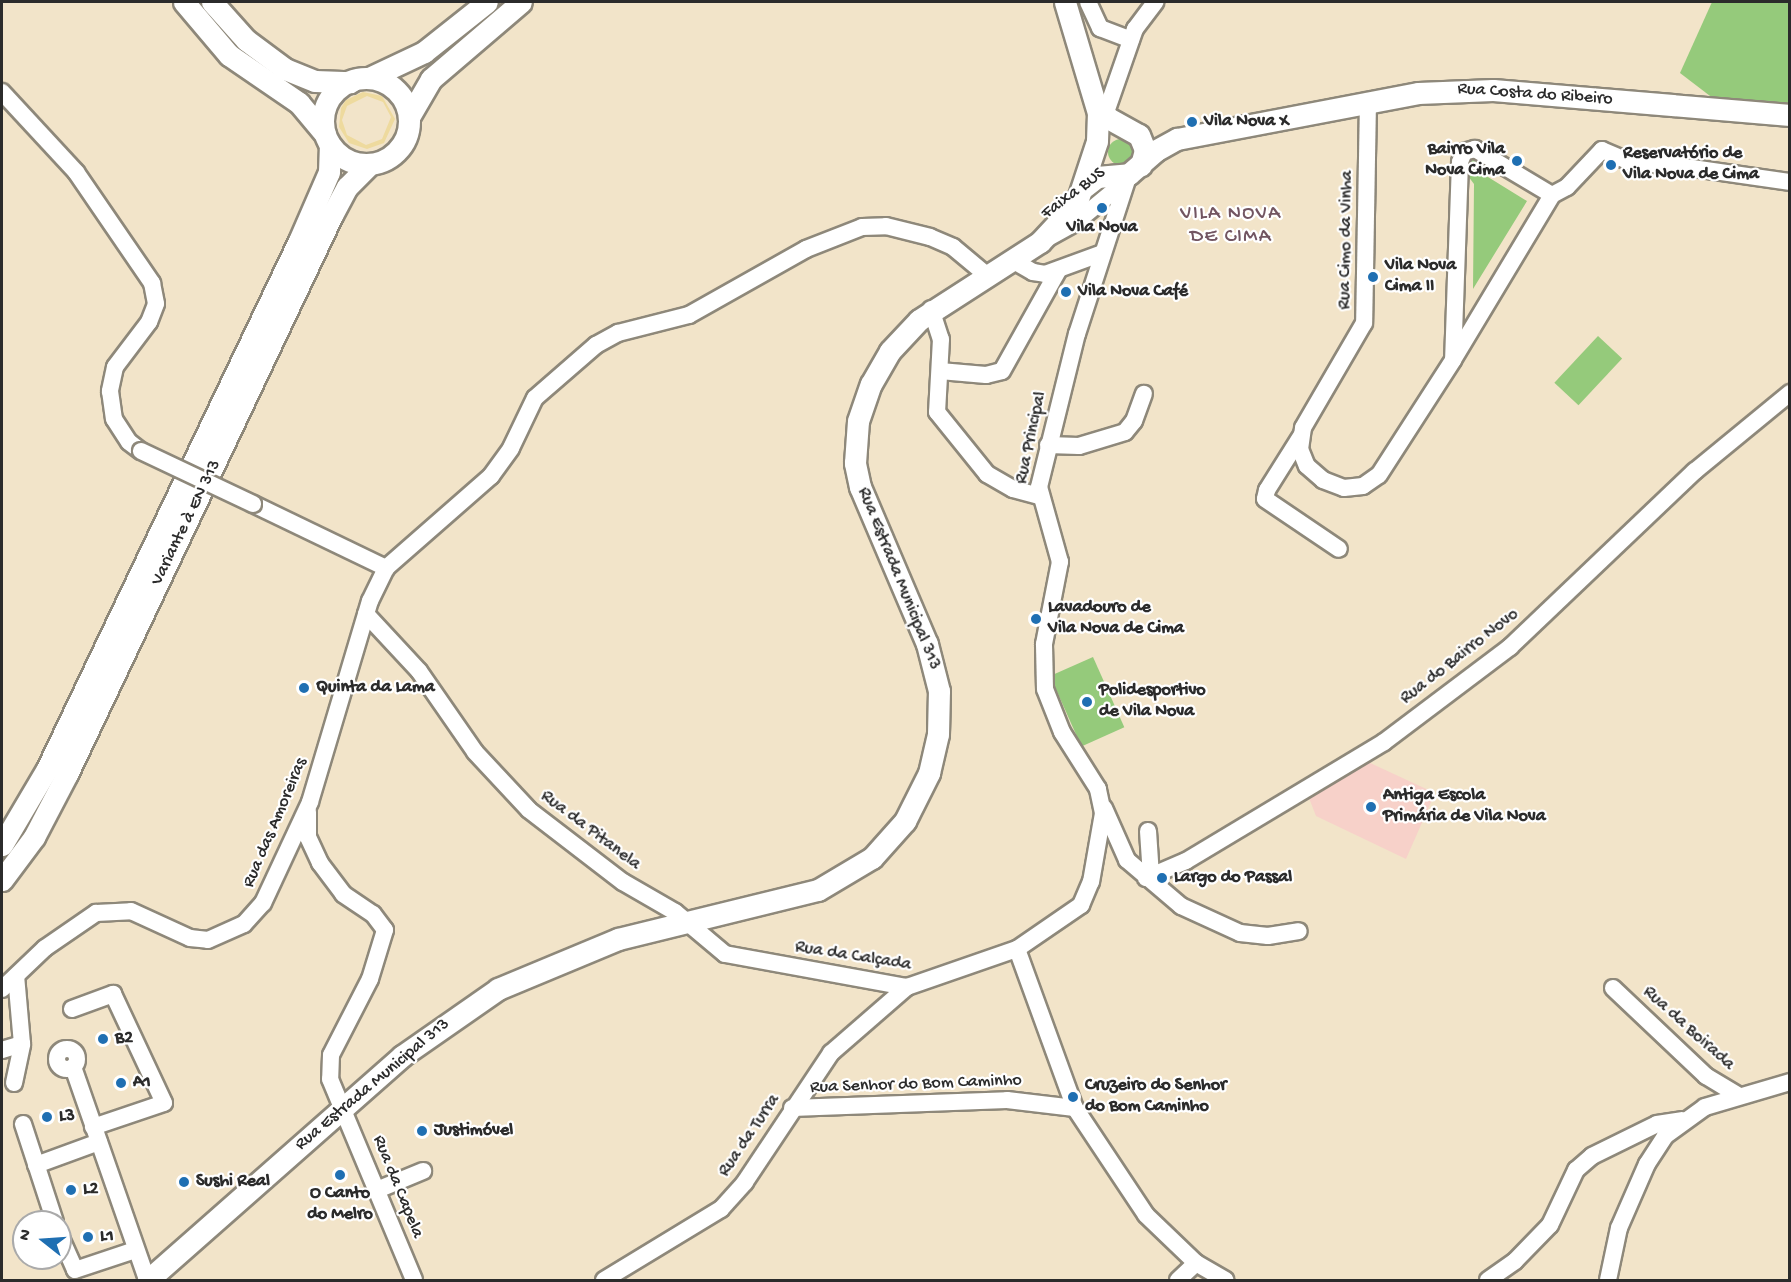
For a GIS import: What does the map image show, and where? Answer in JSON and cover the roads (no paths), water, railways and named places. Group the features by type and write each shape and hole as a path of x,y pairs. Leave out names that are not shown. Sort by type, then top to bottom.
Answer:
{"main road":[{"path":"184,2 230,55 299,103 328,140 351,162 369,165 394,154 409,131 409,117 400,95 392,86 359,80 315,81 285,69 246,40 212,2"},
{"path":"328,140 328,103 359,80 424,52 487,2"},
{"path":"409,117 431,79 521,2"},
{"name":"Rua Estrada Municipal 313","path":"147,1281 429,1033 498,989 548,965 618,939 796,898 834,883 882,849 919,799 938,734 939,691 936,669 868,513 860,488 856,453 858,421 871,384 890,351 931,309 988,277 1040,242 1066,217 1083,188 1095,149 1101,109 1065,2"},
{"name":"Rua Costa do Ribeiro","path":"1177,140 1368,101 1451,90 1492,90 1790,115"},
{"path":"1101,109 1132,132 1145,150 1128,171"},
{"path":"1128,171 1095,149 1107,130 1177,140"},
{"name":"Variante à EN 313","path":"2,845 46,769 299,241 329,172 328,140"},
{"path":"1083,188 1093,178 1128,171 1155,151 1177,140"},
{"name":"Variante à EN 313","path":"2,880 34,837 67,774 332,215 347,187 369,165"}],"street":[{"path":"1088,2 1098,26 1131,40"},
{"path":"1101,109 1140,19 1155,2"},
{"path":"2,92 76,172 152,283 156,304 149,322 121,357 110,384 114,419 129,442 141,451 386,568 491,476 543,390 571,364 618,333 689,315 806,249 862,227 886,226 930,237 953,247 988,277"},
{"name":"Rua Cimo da Vinha","path":"1339,549 1265,499 1268,486 1302,435 1364,323 1368,101"},
{"path":"1453,360 1462,155 1469,149 1481,150 1552,195"},
{"path":"1302,435 1302,455 1316,475 1344,488 1368,484 1383,470 1453,360 1552,195 1567,188 1599,151 1633,164 1672,165 1790,182"},
{"name":"Faixa BUS","path":"1040,242 1081,218 1116,191 1128,171"},
{"name":"Rua Principal","path":"1128,171 1100,254 1048,445 1040,496 1060,562 1044,644 1045,689 1062,732 1098,789 1103,808 1124,856 1181,906 1225,928 1256,936 1299,931"},
{"path":"1014,261 1039,273 1058,271 1100,254"},
{"path":"940,371 986,375 1002,371 1058,271"},
{"path":"931,309 940,333 940,371 936,410 978,466 1000,483 1040,496"},
{"name":"Rua do Bairro Novo","path":"1149,877 1186,861 1384,742 1510,646 1695,471 1790,393"},
{"path":"1048,445 1079,446 1125,432 1134,421 1143,394"},
{"name":"Rua das Amoreiras","path":"2,989 61,937 96,913 110,909 131,911 190,938 208,940 226,935 244,924 263,903 310,802 366,614 386,568"},
{"name":"Rua da Pitanela","path":"366,614 419,671 475,752 529,810 623,882 690,923"},
{"name":"Rua da Capela","path":"310,802 308,837 320,863 343,894 373,914 385,930 370,979 331,1055 330,1078 344,1107 414,1281"},
{"name":"Rua da Calçada","path":"690,923 730,956 907,987 1017,949 1082,905 1090,882 1103,808"},
{"path":"1148,831 1149,877"},
{"path":"1017,949 1075,1108 1134,1202 1196,1263 1225,1281"},
{"path":"14,1083 21,1044 16,976"},
{"name":"Rua da Turra","path":"604,1281 721,1209 745,1182 792,1108 839,1044 907,987"},
{"name":"Rua da Boirada","path":"1613,988 1706,1076 1739,1096"},
{"path":"36,1164 164,1103 113,994 72,1009"},
{"path":"2,1050 21,1044"},
{"path":"73,1067 147,1281"},
{"path":"1608,1281 1618,1228 1647,1164 1665,1136 1683,1120 1705,1107 1790,1082"},
{"name":"Rua Senhor do Bom Caminho","path":"792,1108 1015,1100 1075,1108"},
{"path":"1488,1281 1515,1261 1550,1225 1576,1170 1592,1156 1657,1124 1683,1120"},
{"path":"23,1124 51,1210"},
{"path":"377,1190 423,1171"},
{"path":"72,1263 75,1270 135,1250"},
{"path":"1178,1281 1196,1263"}],"place":[{"name":"Vila Nova X","path":"1192,122"},
{"name":"Bairro Vila Nova Cima","path":"1517,161"},
{"name":"Reservatório de Vila Nova de Cima","path":"1611,165"},
{"name":"Vila Nova","path":"1102,208"},
{"name":"Vila Nova Cima II","path":"1373,277"},
{"name":"Vila Nova Café","path":"1066,292"},
{"name":"Lavadouro de Vila Nova de Cima","path":"1036,619"},
{"name":"Quinta da Lama","path":"304,688"},
{"name":"Polidesportivo de Vila Nova","path":"1087,702"},
{"name":"Antiga Escola Primária de Vila Nova","path":"1371,807"},
{"name":"Largo do Passal","path":"1162,878"},
{"name":"B2","path":"103,1039"},
{"name":"A1","path":"121,1083"},
{"name":"Cruzeiro do Senhor do Bom Caminho","path":"1073,1097"},
{"name":"L3","path":"47,1117"},
{"name":"Justimóvel","path":"422,1131"},
{"name":"O Canto do Melro","path":"340,1175"},
{"name":"Sushi Real","path":"184,1182"},
{"name":"L2","path":"71,1190"},
{"name":"L1","path":"88,1237"}],"district":[{"name":"VILA NOVA DE CIMA","path":"1231,226"}]}
